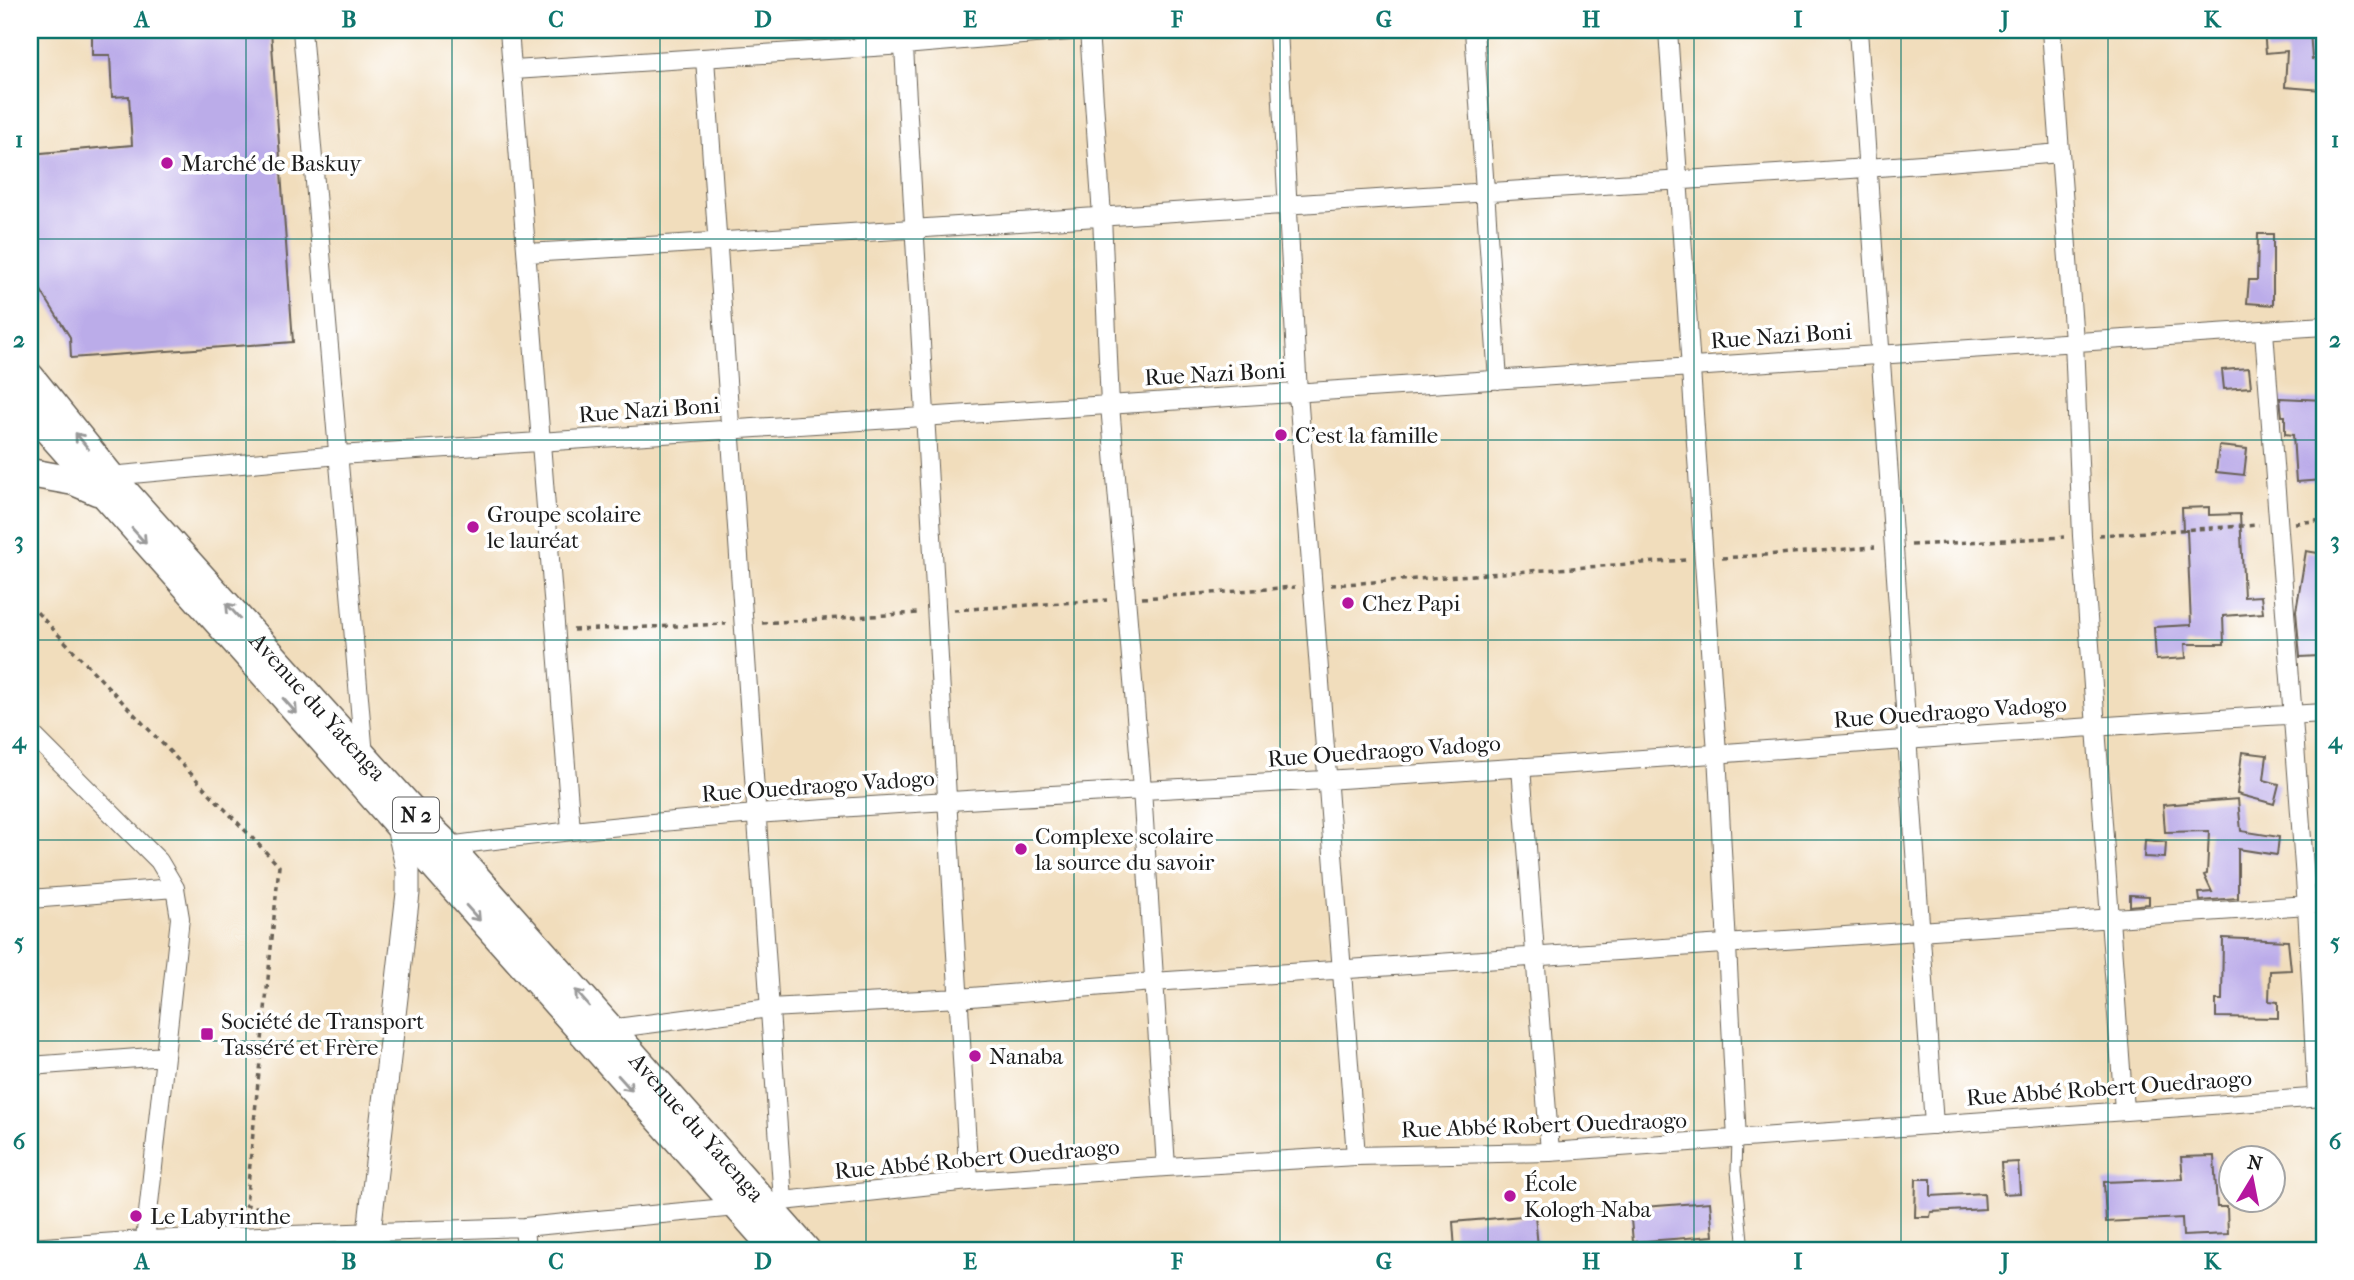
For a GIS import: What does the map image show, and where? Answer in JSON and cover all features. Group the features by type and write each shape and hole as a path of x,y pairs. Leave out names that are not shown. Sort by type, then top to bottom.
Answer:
{"main road":[{"name":"Avenue du Yatenga","path":"30,377 105,484 398,827 776,1250"},
{"name":"Avenue du Yatenga","path":"30,410 105,484 448,846 608,1029 775,1205 806,1250"},
{"path":"30,473 105,484"}],"street":[{"path":"302,30 364,756"},
{"path":"509,30 571,830"},
{"path":"514,70 705,58 903,37 1083,30"},
{"path":"1089,30 1102,216 1110,405 1142,789 1166,1167"},
{"path":"1278,30 1298,393 1314,586 1325,780 1356,1156"},
{"path":"1474,30 1483,193 1498,380"},
{"path":"1668,30 1717,753 1737,1140"},
{"path":"1858,30 1934,1125"},
{"path":"2051,30 2074,341 2082,536 2124,1110"},
{"path":"903,37 969,1181"},
{"path":"705,58 769,1008 775,1205"},
{"path":"527,253 915,232 1102,216 1868,169 2060,153"},
{"name":"Rue Nazi Boni","path":"105,484 339,455 2324,326"},
{"path":"2264,331 2292,715 2315,905 2321,1097"},
{"name":"Rue Ouedraogo Vadogo","path":"448,846 571,830 757,813 1325,780 1908,738 2324,713"},
{"path":"30,732 159,861 175,888 180,918 144,1245"},
{"path":"1521,767 1550,1152"},
{"path":"368,1242 408,893 408,871 398,827"},
{"path":"408,893 414,880 424,876 446,883"},
{"path":"30,899 175,888"},
{"path":"608,1029 769,1008 959,998 1153,982 2315,905"},
{"path":"30,1066 165,1056"},
{"name":"Rue Abbé Robert Ouedraogo","path":"30,1248 144,1245 262,1236 368,1242 775,1205 969,1181 1356,1156 1550,1152 2321,1097"},
{"path":"524,1227 527,1250"}],"lane":[{"path":"1737,1140 1736,1171 1744,1250"}],"path":[{"path":"556,631 744,624 1895,546 2324,520"},
{"path":"30,605 279,866 246,1206 260,1208 262,1236"}],"building":[{"name":"Marché de Baskuy","path":"92,30 271,30 293,342 71,358 70,337 30,273 30,154 132,145 129,96 112,97 110,55 92,55"},
{"path":"2264,30 2310,30 2312,59 2324,60 2322,90 2285,87 2287,51 2266,53"},
{"path":"2258,234 2273,234 2273,305 2247,303 2249,280 2257,280"},
{"path":"2249,368 2251,387 2224,389 2222,370"},
{"path":"2280,398 2324,400 2324,480 2296,482 2293,435 2285,434 2285,416 2282,416"},
{"path":"2219,446 2247,449 2244,475 2216,472"},
{"path":"2209,507 2209,515 2240,514 2244,597 2261,596 2263,613 2223,616 2224,644 2185,644 2186,658 2156,660 2154,627 2191,625 2187,530 2183,530 2182,508"},
{"path":"2306,551 2324,554 2324,639 2318,639 2319,656 2300,657 2296,611"},
{"path":"2242,752 2267,755 2264,780 2279,784 2274,804 2237,794"},
{"path":"2238,799 2241,831 2279,837 2277,855 2238,849 2238,898 2200,901 2199,893 2212,892 2204,875 2207,874 2209,831 2165,832 2163,805"},
{"path":"2145,840 2166,842 2165,858 2144,857"},
{"path":"2130,895 2149,896 2149,904 2130,906"},
{"path":"2223,938 2288,941 2291,970 2270,971 2269,1001 2278,1002 2278,1018 2216,1017 2216,1000 2222,1000"},
{"path":"2214,1156 2218,1214 2227,1214 2228,1234 2183,1236 2182,1218 2106,1222 2104,1182 2183,1179 2181,1157"},
{"path":"2018,1162 2020,1193 2003,1194 2001,1163"},
{"path":"1916,1179 1931,1179 1931,1196 1984,1193 1985,1209 1931,1212 1930,1217 1915,1217"},
{"path":"1710,1202 1713,1236 1633,1242 1630,1208"},
{"path":"1535,1215 1538,1247 1455,1250 1453,1222"}],"place":[{"name":"Marché de Baskuy","path":"167,163"},
{"name":"C'est la famille","path":"1281,435"},
{"name":"Groupe scolaire le lauréat","path":"473,527"},
{"name":"Chez Papi","path":"1348,603"},
{"name":"Complexe scolaire la source du savoir","path":"1021,849"},
{"name":"Société de Transport Tasséré et Frère","path":"207,1034"},
{"name":"Nanaba","path":"975,1056"},
{"name":"École Kologh-Naba","path":"1510,1196"},
{"name":"Le Labyrinthe","path":"136,1216"}]}
